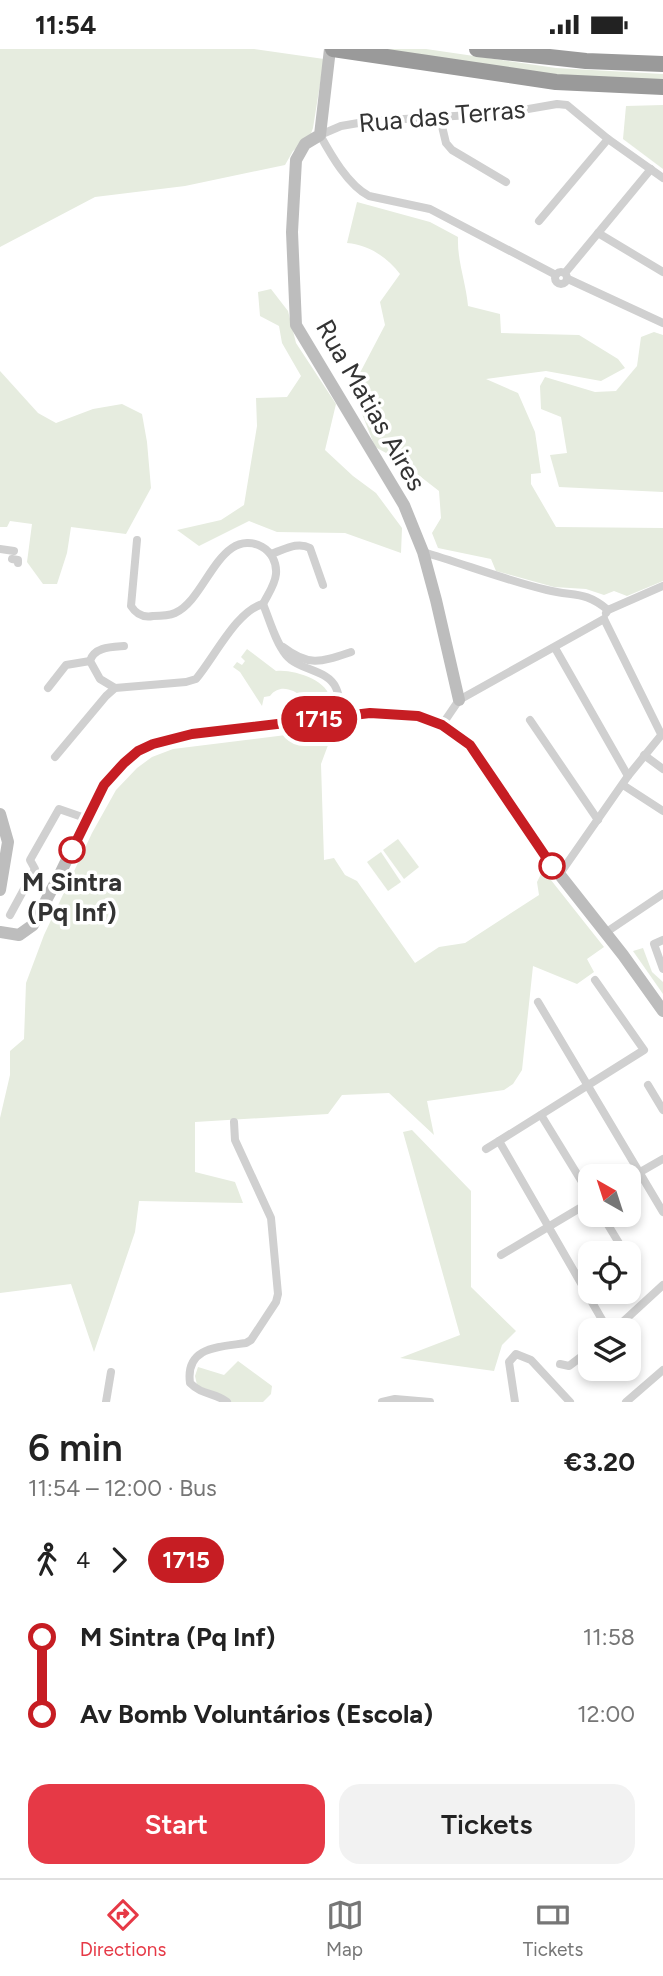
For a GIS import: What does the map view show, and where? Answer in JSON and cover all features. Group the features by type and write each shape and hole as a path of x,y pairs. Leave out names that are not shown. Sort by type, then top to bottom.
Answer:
{"highway":[{"path":"331,49 556,82 663,87"},
{"path":"477,49 586,61 663,64"}],"street":[{"path":"331,49 320,135 360,192 430,209 663,323"},
{"name":"Rua das Terras","path":"320,135 341,126 370,121 505,113 556,104 567,105 608,139"},
{"path":"440,118 446,143 452,151 506,181"},
{"name":"Rua Matias Aires","path":"320,135 305,144 296,160 292,232 296,325 404,505 423,552 459,700"},
{"path":"539,221 608,139 663,178"},
{"path":"563,276 651,169"},
{"path":"598,233 663,272"},
{"path":"137,540 131,606 146,617 173,614 184,607 223,555 246,543 259,544 271,554 276,574 263,604"},
{"path":"271,554 305,545 310,548 323,585"},
{"path":"0,549 15,558"},
{"path":"423,552 549,591 582,594 595,599 608,610"},
{"path":"442,725 459,700 604,619 608,610 663,586"},
{"path":"263,604 286,656 294,663 331,681 336,688 342,716"},
{"path":"124,646 102,649 92,655 90,661 100,679 115,688 196,679 245,613 256,605 263,604"},
{"path":"559,874 628,776 662,734 604,619"},
{"path":"278,643 297,658 313,661 351,653"},
{"path":"555,648 628,776"},
{"path":"48,688 65,665 90,661"},
{"path":"55,757 115,688"},
{"path":"0,932 19,935 33,925 97,795 112,775 138,751 153,744 192,734 342,716 393,713 418,716 442,725 470,745 559,874 663,1011"},
{"path":"530,720 598,820"},
{"path":"644,755 663,769"},
{"path":"622,785 663,811"},
{"path":"10,915 35,869 30,860 59,809 88,818"},
{"path":"0,814 8,842 0,890"},
{"path":"605,933 663,894"},
{"path":"663,940 654,944 663,969"},
{"path":"486,1149 644,1050 595,980"},
{"path":"538,1002 634,1164"},
{"path":"648,1085 663,1110"},
{"path":"541,1115 578,1175"},
{"path":"226,1402 219,1397 204,1394 190,1383 189,1372 193,1359 208,1349 251,1340 276,1302 278,1294 271,1218 235,1140 234,1122"},
{"path":"499,1141 601,1318"},
{"path":"641,1172 663,1159"},
{"path":"641,1176 663,1212"},
{"path":"501,1255 578,1209"},
{"path":"627,1318 663,1286"},
{"path":"515,1402 509,1362 516,1354 531,1360 570,1402"},
{"path":"560,1364 569,1366 578,1359"},
{"path":"626,1402 663,1370"},
{"path":"106,1402 110,1372"},
{"path":"382,1402 395,1399 429,1402"}],"shaded area":[{"path":"0,49 254,49 324,59 309,139 293,151 285,165 185,186 95,197 0,247"},
{"path":"369,49 426,49 556,68 663,74 663,81 566,77"},
{"path":"663,105 663,169 623,139 626,106"},
{"path":"357,202 430,222 458,237 468,306 500,314 501,333 579,335 618,359 625,368 601,381 546,371 486,379 518,393 535,432 541,473 531,474 531,484 556,527 663,528 663,581 627,596 614,591 604,595 586,589 554,587 496,571 491,559 438,548 432,533 441,518 439,491 399,460 375,447 352,388 385,325 380,302 400,274 377,253 363,246 347,243"},
{"path":"271,289 288,311 296,343 336,404 325,450 376,493 402,528 401,553 345,533 277,532 249,521 199,546 177,530 221,520 244,505 257,426 256,398 287,397 301,376 282,343 279,326 260,316 258,292"},
{"path":"654,332 663,335 663,492 559,487 550,455 567,453 561,417 541,409 540,386 545,377 595,392 616,391 637,366 641,337"},
{"path":"0,371 38,413 56,423 93,409 122,404 142,414 151,488 126,534 71,527 67,553 57,584 43,584 27,562 32,524 10,521 7,527 0,527"},
{"path":"247,649 276,671 304,675 322,685 330,700 327,709 296,709 302,697 286,689 264,697 262,706 240,672 233,667 237,662 242,665 245,661 241,657"},
{"path":"334,729 321,764 324,860 334,858 345,875 357,881 415,963 439,947 465,943 539,895 537,882 543,870 604,947 587,959 594,972 577,984 533,966 522,1070 513,1084 504,1090 427,1101 434,1135 389,1093 342,1095 328,1114 195,1122 195,1172 235,1182 243,1203 139,1201 135,1232 94,1352 71,1284 0,1293 0,1118 10,1075 10,1051 24,1039 26,983 44,935 92,833 116,790 152,757 173,749"},
{"path":"398,839 419,867 404,879 383,850"},
{"path":"381,852 401,882 388,891 367,862"},
{"path":"643,948 652,972 663,982 663,994 633,951"},
{"path":"412,1130 471,1191 471,1287 516,1331 502,1345 494,1371 400,1358 460,1335 403,1132"},
{"path":"238,1361 272,1386 271,1394 263,1402 229,1402 197,1385 195,1376 198,1367 224,1375"}],"bus line":[{"name":"1715","path":"72,850 104,785 138,751 153,744 192,734 370,713 393,713 418,716 442,725 470,745 552,866"}],"place":[{"name":"M Sintra (Pq Inf)","path":"72,850"}]}
